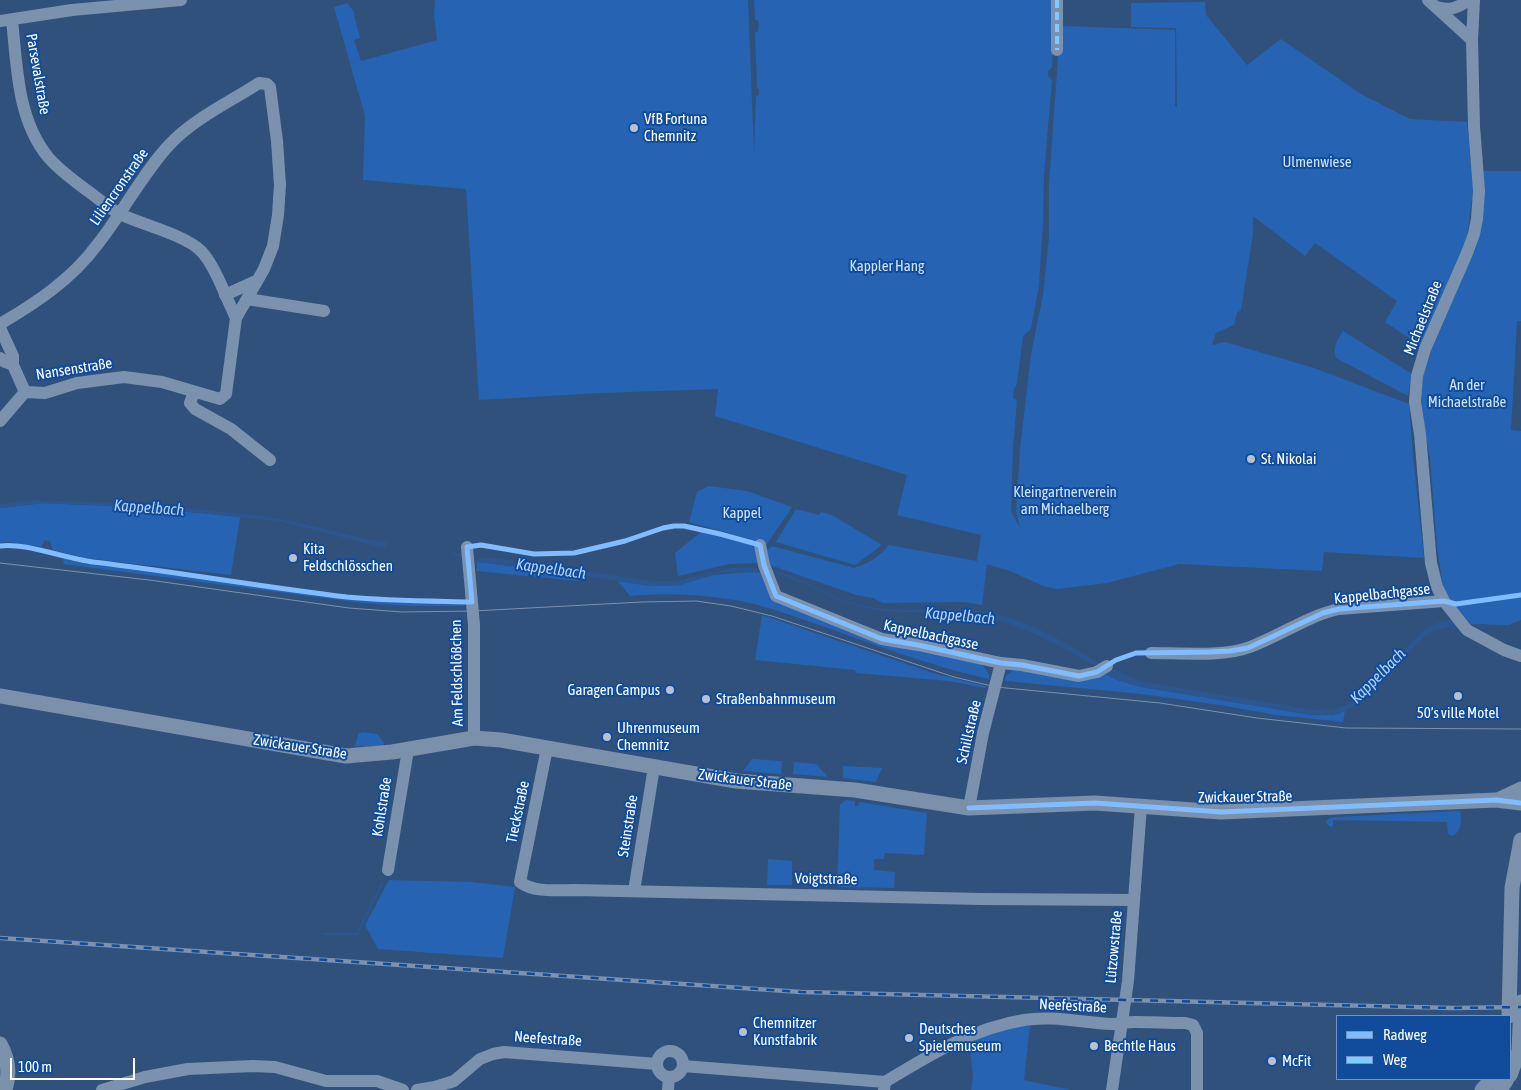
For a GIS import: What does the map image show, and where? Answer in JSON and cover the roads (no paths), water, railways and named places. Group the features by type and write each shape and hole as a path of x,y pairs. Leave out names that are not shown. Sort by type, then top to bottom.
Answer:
{"main road":[{"name":"Zwickauer Straße","path":"0,696 346,756 408,750 474,738 501,740 736,781 855,790 969,808 1095,802 1221,812 1496,800 1521,803"},
{"name":"Zwickauer Straße","path":"1496,800 1521,789"},
{"path":"1509,1015 1512,888 1521,840"},
{"path":"1511,1072 1519,1051 1521,1002"},
{"path":"0,1044 4,1051 7,1065 8,1080 6,1090"},
{"path":"1482,1090 1491,1080"}],"street":[{"path":"6,20 72,10 181,0"},
{"path":"1057,0 1057,50"},
{"path":"1432,4 1449,10 1469,0"},
{"name":"Michaelstraße","path":"1474,0 1472,40 1474,126 1479,191 1477,219 1467,253 1426,349 1417,376 1415,402 1420,434 1431,562 1437,587 1444,601 1468,630 1504,650 1521,656"},
{"path":"1432,4 1472,40"},
{"name":"Parsevalstraße","path":"6,20 25,111 34,136 48,157 67,175 120,214 188,242 201,251 210,264 236,318"},
{"name":"Liliencronstraße","path":"0,324 34,304 67,277 96,247 153,165 171,144 190,127 259,83 267,84 270,87 280,185 273,246 264,269 256,281"},
{"path":"225,295 256,281"},
{"path":"236,318 256,281"},
{"path":"247,299 324,312"},
{"name":"Nansenstraße","path":"0,421 25,392 45,393 77,383 124,378 162,382 220,399 226,394 236,318"},
{"path":"0,328 13,356 13,365 25,392"},
{"path":"0,358 13,365"},
{"path":"194,392 190,403 195,409 231,429 270,460"},
{"name":"Kappelbachgasse","path":"760,545 769,581 776,596 882,639 1001,663 1079,676 1102,669"},
{"name":"Am Feldschlößchen","path":"467,547 474,625 474,738"},
{"name":"Kappelbachgasse","path":"1151,653 1230,651 1248,648 1323,613 1339,609 1444,601"},
{"name":"Schillstraße","path":"969,808 983,733 1001,663"},
{"name":"Tieckstraße","path":"520,882 548,748"},
{"name":"Kohlstraße","path":"388,870 408,750"},
{"name":"Steinstraße","path":"634,891 654,767"},
{"name":"Lützowstraße","path":"1112,1090 1128,981 1141,806"},
{"name":"Voigtstraße","path":"520,882 526,887 534,889 981,899 1134,900"},
{"name":"Neefestraße","path":"683,1066 884,1086 924,1058 961,1039 995,1027 1024,1020 1046,1018 1114,1024 1184,1023 1193,1025 1197,1033 1197,1090"},
{"path":"671,1051 680,1056 683,1066 669,1084 657,1064 661,1054 671,1051"},
{"name":"Neefestraße","path":"417,1090 454,1081 480,1059 504,1052 657,1064"},
{"path":"102,1090 145,1077 188,1069 253,1066 275,1067 326,1081 377,1081 391,1084 402,1090"}],"water":[{"path":"36,500 157,505 262,516 386,542 386,547 279,521 149,508 44,503 0,508 0,504"},
{"path":"478,557 652,581 676,581 733,568 762,568 763,573 722,573 676,586 651,586 477,562"},
{"path":"769,569 787,574 837,597 876,608 907,610 953,609 999,615 1045,632 1101,665 1097,667 1064,648 1030,632 994,619 957,613 897,612 862,607 839,599 793,579 770,572"},
{"path":"1452,619 1460,629 1448,627 1429,633 1369,694 1351,708 1338,714 1312,715 1141,687 1117,680 1103,673 1110,668 1142,682 1315,710 1338,708 1349,704 1426,628"}],"waterway":[{"name":"Kappelbach","path":"452,553 463,556"},
{"path":"324,934 357,934 382,883"}],"tram line":[{"path":"0,563 149,580 349,608 402,612 473,611 696,601 731,606 772,616 954,677 996,687 1160,703 1257,718 1346,728 1521,729"}],"railway":[{"path":"0,938 801,992 1453,1008 1521,1007"}],"place":[{"name":"VfB Fortuna Chemnitz","path":"634,128"},
{"name":"St. Nikolai","path":"1251,459"},
{"name":"Kita Feldschlösschen","path":"293,558"},
{"name":"Garagen Campus","path":"670,690"},
{"name":"50’s ville Motel","path":"1458,696"},
{"name":"Straßenbahnmuseum","path":"706,699"},
{"name":"Uhrenmuseum Chemnitz","path":"607,737"},
{"name":"Chemnitzer Kunstfabrik","path":"743,1032"},
{"name":"Deutsches Spielemuseum","path":"909,1038"},
{"name":"Bechtle Haus","path":"1094,1046"},
{"name":"McFit","path":"1272,1061"}],"park label":[{"name":"Ulmenwiese","path":"1317,162"},
{"name":"Kappler Hang","path":"887,266"},
{"name":"An der Michaelstraße","path":"1467,394"},
{"name":"Kleingartnerverein am Michaelberg","path":"1065,500"},
{"name":"Kappel","path":"742,513"}]}
